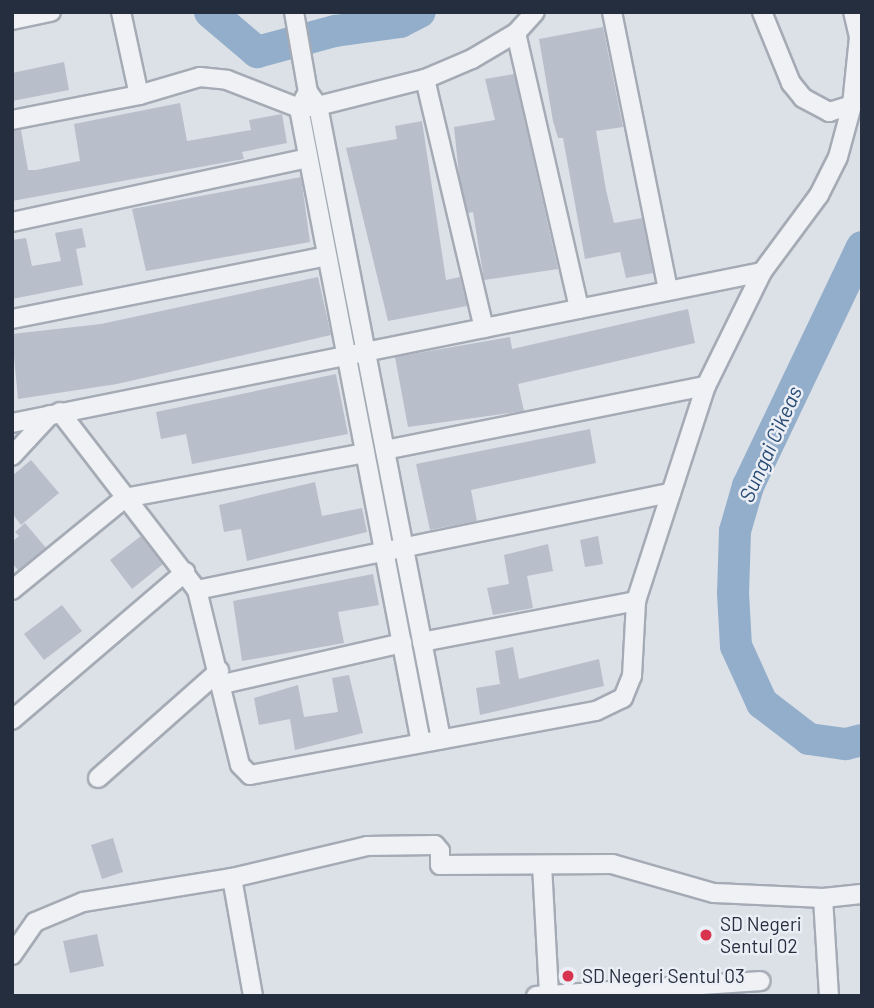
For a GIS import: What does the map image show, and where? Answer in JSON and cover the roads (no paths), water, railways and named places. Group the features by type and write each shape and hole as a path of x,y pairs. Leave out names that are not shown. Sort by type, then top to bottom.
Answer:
{"street":[{"path":"12,20 51,12"},
{"path":"121,12 139,95"},
{"path":"295,12 302,63 313,99 366,353 441,739"},
{"path":"299,108 313,99 425,79 516,33 535,12"},
{"path":"612,12 668,290"},
{"path":"762,12 791,83 803,98 829,112 852,106"},
{"path":"55,413 197,590 221,677 240,765 250,775 596,712 623,698 632,676 636,601 706,386 762,272 828,180 852,106 859,37 853,12"},
{"path":"516,33 579,309"},
{"path":"12,120 214,78 299,108"},
{"path":"425,79 484,328"},
{"path":"299,108 421,743"},
{"path":"12,222 308,158"},
{"path":"12,319 327,256"},
{"path":"12,423 762,272"},
{"path":"385,450 706,386"},
{"path":"12,456 55,413"},
{"path":"12,590 125,498 365,453"},
{"path":"197,590 671,493"},
{"path":"12,720 185,572"},
{"path":"422,642 636,601"},
{"path":"98,778 221,677 402,643"},
{"path":"12,954 35,922 83,902 232,878 367,846 435,845 440,851 440,865 612,864 713,893 823,898 862,894"},
{"path":"542,865 544,995 760,981"},
{"path":"232,878 253,996"},
{"path":"823,898 830,996"}],"waterway":[{"name":"Sungai Cikeas","path":"210,12 257,52 335,31 400,22 420,12"},
{"name":"Sungai Cikeas","path":"862,247 748,486 735,531 733,593 736,646 762,703 809,739 846,744 862,740"}],"place":[{"name":"SD Negeri Sentul 02","path":"706,935"},
{"name":"SD Negeri Sentul 03","path":"568,976"}]}
